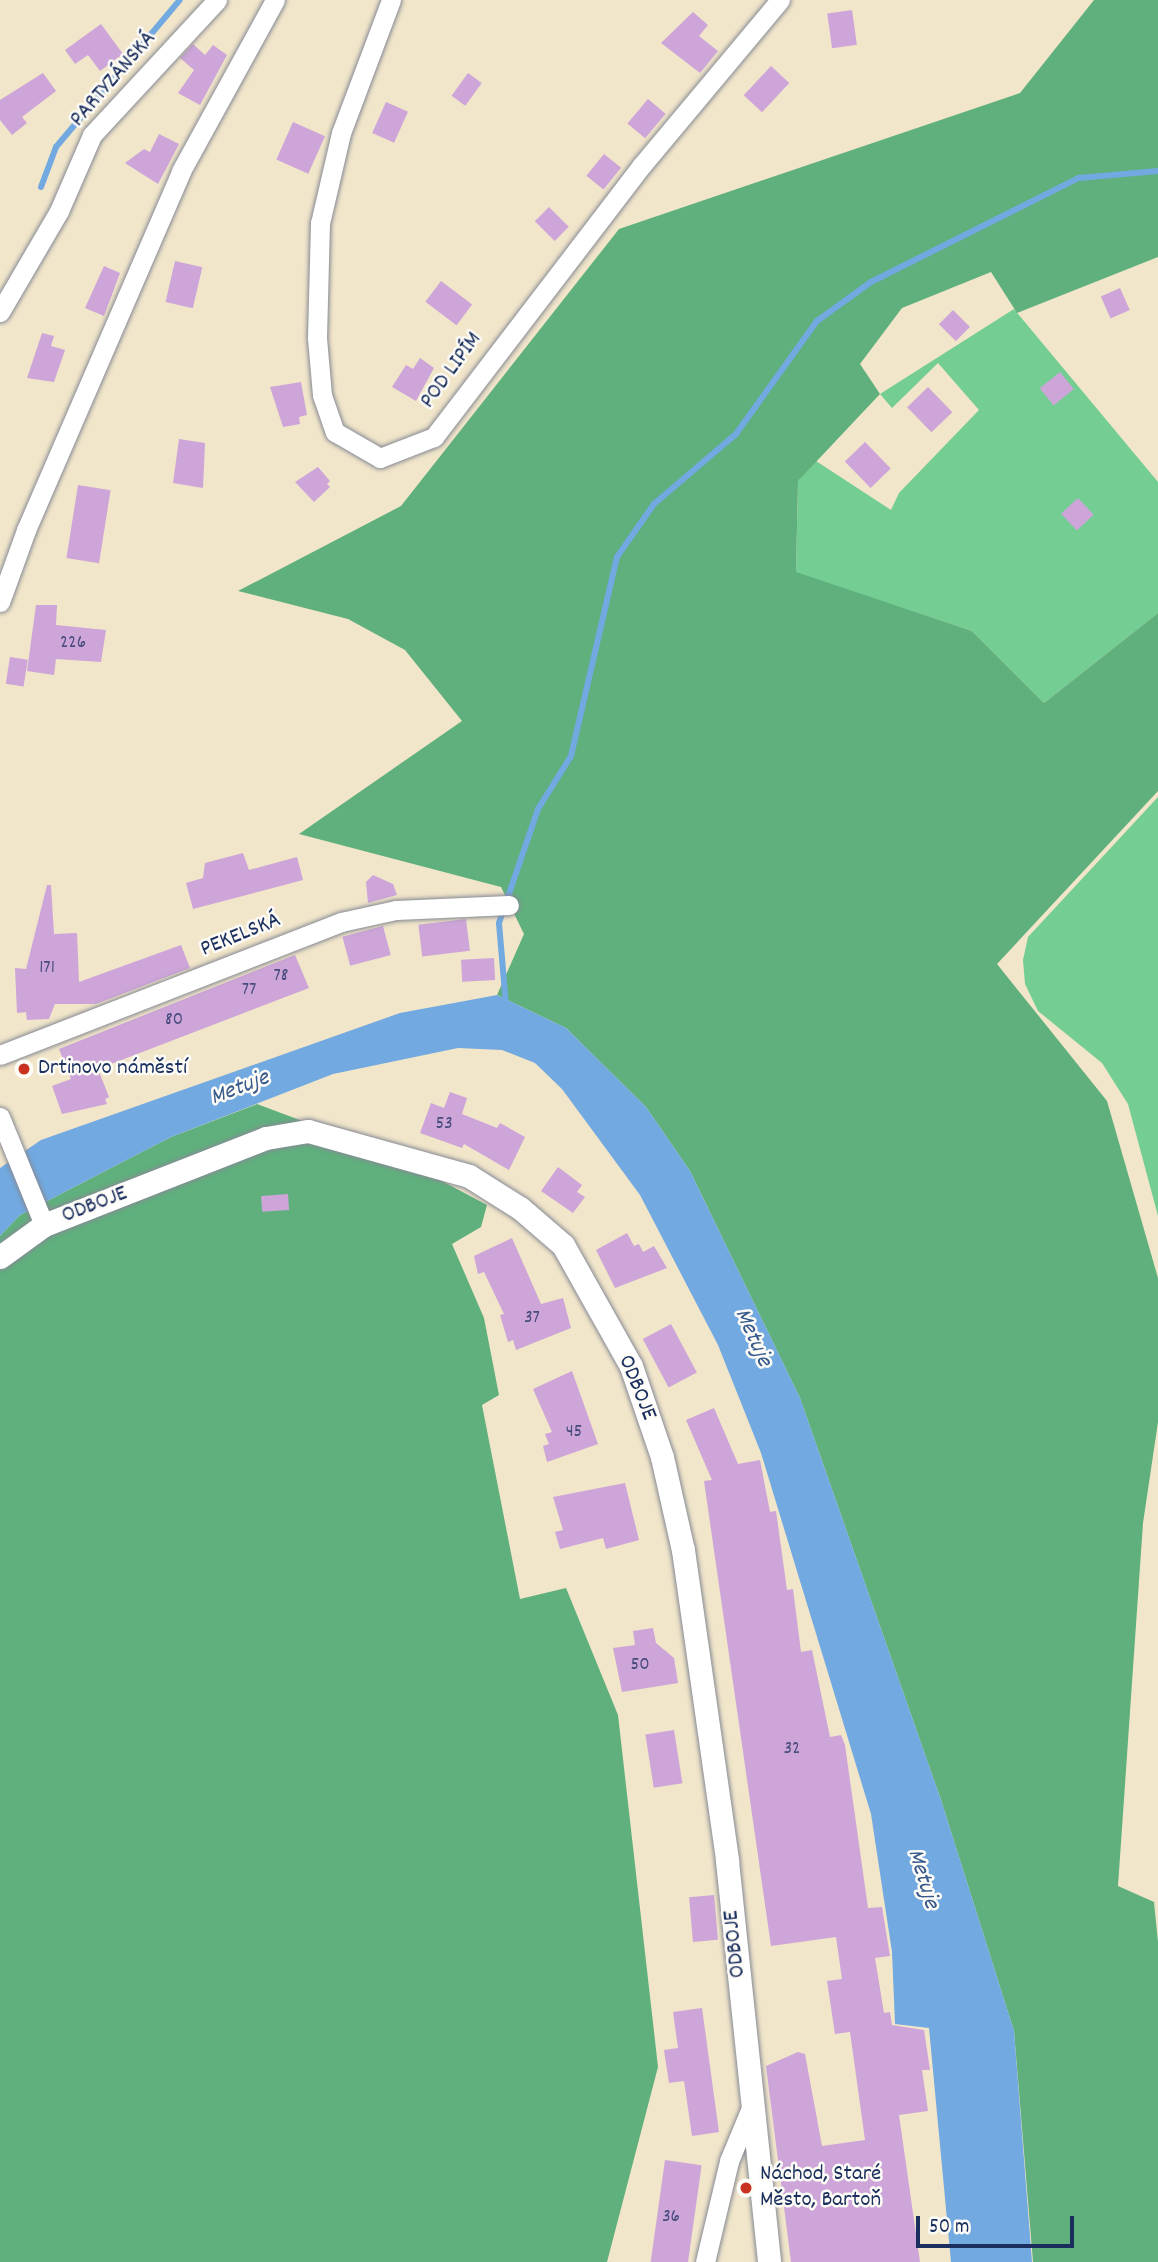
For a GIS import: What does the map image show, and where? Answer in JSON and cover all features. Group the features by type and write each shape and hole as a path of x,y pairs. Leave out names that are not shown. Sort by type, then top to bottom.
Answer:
{"street":[{"name":"PARTYZÁNSKÁ","path":"0,312 59,211 92,135 217,0"},
{"path":"0,602 26,530 181,172 275,0"},
{"name":"POD LIPÍM","path":"391,0 341,133 320,223 317,338 322,395 335,432 380,458 434,437 626,186 780,0"},
{"name":"PEKELSKÁ","path":"0,1055 341,922 396,910 509,905"},
{"path":"3,1126 42,1218"},
{"name":"ODBOJE","path":"0,1257 42,1218 266,1138 308,1131 469,1176 520,1208 563,1245 631,1366 665,1470 683,1550 727,1861 764,2194 769,2262"},
{"name":"ODBOJE","path":"705,2262 729,2161 754,2102"}],"green space":[{"path":"1094,0 1158,0 1158,257 1017,313 991,272 902,308 860,364 880,394 798,481 796,572 972,631 1044,703 1158,613 1158,791 997,964 1107,1101 1158,1278 1158,1422 1143,1523 1118,1886 1154,1902 1158,1942 1158,2262 1033,2262 1014,2031 941,1800 800,1398 690,1171 646,1107 566,1028 497,995 524,934 501,887 299,834 462,721 405,650 348,619 238,591 401,506 619,229 1020,93"},
{"path":"1014,309 1158,482 1158,613 1044,703 972,631 796,573 798,481 816,461 891,510 899,493 979,410 938,363 892,408 880,394"},
{"path":"1158,797 1158,1216 1128,1104 1102,1063 1038,1011 1025,984 1023,960 1028,937"},
{"path":"257,1104 393,1155 487,1205 481,1227 452,1244 484,1318 499,1395 482,1405 520,1599 566,1588 618,1715 658,2067 607,2262 0,2262 0,1236 20,1215 171,1137"}],"water":[{"name":"Metuje","path":"497,995 566,1028 646,1107 690,1171 800,1398 941,1800 1014,2031 1032,2262 951,2262 929,2028 895,2024 892,1952 871,1814 761,1453 718,1345 640,1195 562,1089 535,1063 502,1050 458,1048 333,1074 171,1137 20,1215 0,1236 0,1168 41,1140 400,1013"}],"building":[{"path":"852,10 857,45 832,48 827,13"},
{"path":"693,12 708,25 699,36 718,51 700,73 661,43"},
{"path":"101,24 123,54 100,71 88,55 75,64 65,50"},
{"path":"193,44 205,55 213,45 227,55 200,105 178,93 194,70 180,58"},
{"path":"771,66 789,83 762,112 744,95"},
{"path":"43,73 56,91 22,117 27,123 12,135 0,120 0,100"},
{"path":"468,73 482,83 465,106 452,96"},
{"path":"648,99 666,114 645,138 627,124"},
{"path":"386,102 408,112 394,143 372,133"},
{"path":"293,122 325,136 308,174 276,159"},
{"path":"159,134 179,144 158,184 125,163 144,149 150,152"},
{"path":"604,154 621,168 603,190 586,176"},
{"path":"549,207 569,227 555,241 535,221"},
{"path":"175,261 202,267 193,308 166,302"},
{"path":"104,266 120,273 104,316 85,308"},
{"path":"441,281 472,304 456,325 425,302"},
{"path":"1120,288 1130,310 1111,318 1101,297"},
{"path":"953,310 970,327 956,341 939,324"},
{"path":"42,333 54,336 51,346 65,350 54,382 27,378"},
{"path":"420,358 434,368 416,401 392,387 406,365 413,369"},
{"path":"1060,372 1074,389 1054,405 1040,388"},
{"path":"301,382 307,415 299,417 300,424 283,427 270,387"},
{"path":"928,387 952,412 931,432 907,407"},
{"path":"179,439 205,443 203,488 173,483"},
{"path":"865,442 891,469 871,488 845,461"},
{"path":"318,467 330,481 327,484 330,487 314,502 295,482"},
{"path":"78,485 111,490 99,563 66,558"},
{"path":"1078,498 1094,515 1077,531 1061,514"},
{"path":"36,605 57,605 56,625 106,630 101,662 56,659 54,675 27,671"},
{"path":"10,657 28,660 24,686 6,684"},
{"path":"243,853 249,870 297,857 303,880 193,909 186,883 203,878 205,863"},
{"path":"373,875 393,884 397,895 368,903 366,882"},
{"path":"47,885 51,885 54,934 77,933 79,982 181,945 190,968 96,1004 55,1004 49,1019 27,1020 26,1012 17,1013 15,968 26,969"},
{"path":"466,919 470,951 422,957 418,925"},
{"path":"383,926 391,955 350,966 342,937"},
{"path":"295,955 309,988 98,1069 109,1097 105,1099 107,1104 62,1114 52,1086 71,1079 59,1049"},
{"path":"494,958 495,980 462,982 461,960"},
{"path":"450,1092 467,1098 462,1114 497,1128 500,1123 525,1137 509,1170 464,1144 462,1148 420,1133 431,1103 444,1108"},
{"path":"558,1167 582,1185 577,1192 585,1197 573,1213 541,1191"},
{"path":"288,1194 289,1210 262,1212 261,1196"},
{"path":"627,1233 634,1246 639,1244 643,1252 654,1246 667,1268 615,1288 596,1250"},
{"path":"512,1238 541,1304 563,1298 571,1328 516,1350 513,1340 508,1342 500,1315 504,1314 484,1272 478,1274 474,1256"},
{"path":"671,1324 697,1373 669,1388 643,1339"},
{"path":"572,1371 598,1444 547,1462 543,1446 549,1444 545,1434 552,1432 533,1389"},
{"path":"714,1408 738,1464 760,1460 770,1512 776,1511 787,1590 793,1589 801,1652 812,1650 830,1737 841,1735 845,1745 868,1908 882,1907 890,1956 875,1958 884,2013 890,2012 892,2025 924,2030 930,2070 922,2070 928,2111 899,2115 920,2262 791,2262 766,2066 798,2052 805,2054 822,2146 865,2140 850,2032 835,2034 827,1981 842,1979 836,1937 771,1946 704,1481 712,1480 686,1420"},
{"path":"625,1483 639,1540 606,1549 603,1538 560,1549 555,1532 563,1530 553,1497"},
{"path":"653,1628 656,1643 674,1658 678,1683 622,1692 613,1648 635,1645 633,1631"},
{"path":"674,1730 682,1783 654,1788 645,1735"},
{"path":"714,1895 718,1940 693,1942 689,1897"},
{"path":"702,2008 719,2132 692,2136 684,2081 669,2083 664,2050 678,2048 673,2012"},
{"path":"665,2160 702,2165 688,2262 651,2262"}],"waterway":[{"path":"41,187 56,147 180,0"},
{"path":"506,1005 499,923 538,809 571,756 617,557 654,504 736,434 817,321 871,282 1079,178 1158,171"}],"place":[{"name":"Drtinovo náměstí","path":"24,1069"},
{"name":"Náchod, Staré Město, Bartoň","path":"746,2188"}]}
